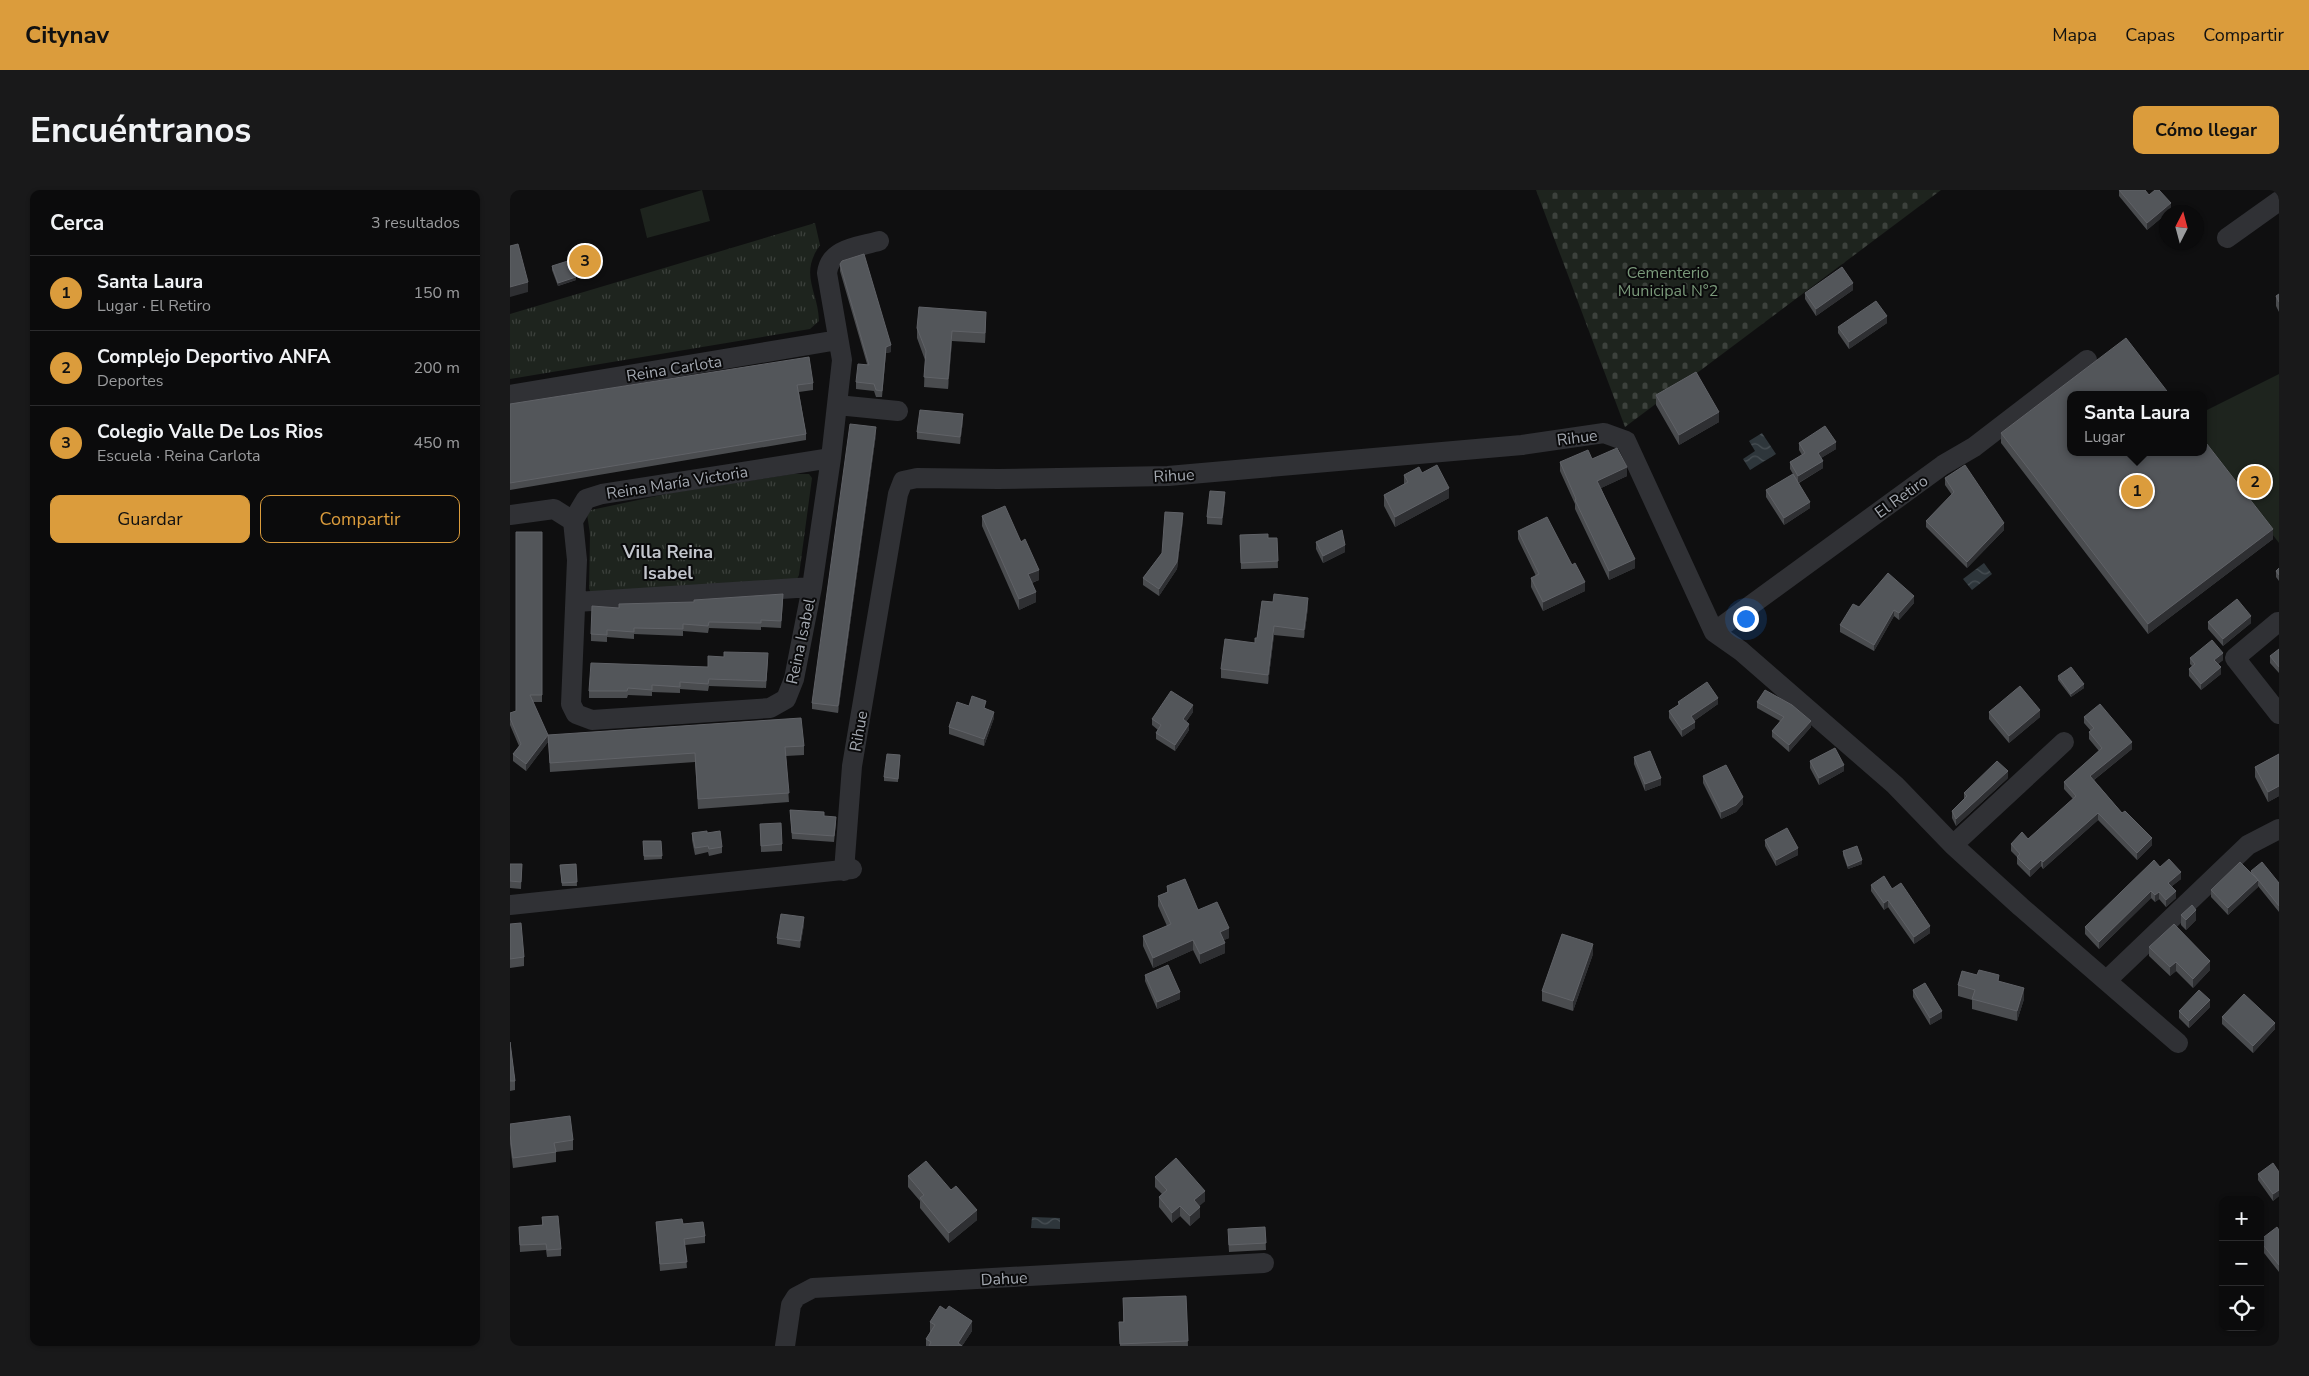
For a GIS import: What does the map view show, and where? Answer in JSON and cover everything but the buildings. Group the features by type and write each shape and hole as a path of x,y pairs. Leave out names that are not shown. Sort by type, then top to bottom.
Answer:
{"street":[{"path":"2227,238 2279,201"},
{"name":"Reina Isabel","path":"573,521 577,560 571,704 576,714 581,718 592,720 770,708 782,703 786,699 794,679 812,587 831,458 842,360 827,273 828,266 831,258 838,252 879,241"},
{"name":"Reina Carlota","path":"510,395 838,340"},
{"name":"El Retiro","path":"1714,632 1943,465 1974,447 2087,360"},
{"path":"837,405 898,411"},
{"name":"Rihue","path":"510,905 848,870 852,766 898,494 903,481 917,478 998,479 1168,476 1522,445 1604,433 1626,441 1714,632"},
{"name":"Reina María Victoria","path":"573,521 586,499 602,494 831,458"},
{"path":"510,515 554,509 573,521"},
{"path":"576,602 812,587"},
{"path":"2278,622 2235,658 2279,714"},
{"path":"1714,632 1748,657 1895,785 1953,845 2021,908 2107,980 2178,1044"},
{"path":"1953,845 2064,742"},
{"path":"2107,980 2248,845 2279,829"},
{"name":"Dahue","path":"785,1346 791,1306 796,1297 813,1288 1264,1263"}],"green space":[{"path":"702,190 710,221 647,238 640,209"},
{"name":"Cementerio Municipal N°2","path":"1536,190 1941,190 1625,427"},
{"path":"815,223 820,245 814,256 810,274 819,321 810,329 510,379 510,314"},
{"path":"2279,374 2279,543 2207,450 2207,410"},
{"path":"793,474 809,474 812,478 797,579 591,594 589,588 590,534 587,514 591,510 671,493"}],"water":[{"path":"1762,433 1776,454 1750,470 1743,459 1755,451 1749,441"},
{"path":"1984,563 1992,574 1972,590 1963,579"},
{"path":"1032,1217 1060,1218 1060,1229 1031,1228"}],"place":[{"name":"Colegio Valle De Los Rios","path":"585,261"},
{"name":"Complejo Deportivo ANFA","path":"2255,482"},
{"name":"Santa Laura","path":"2137,491"}],"district":[{"name":"Villa Reina Isabel","path":"668,562"}]}
